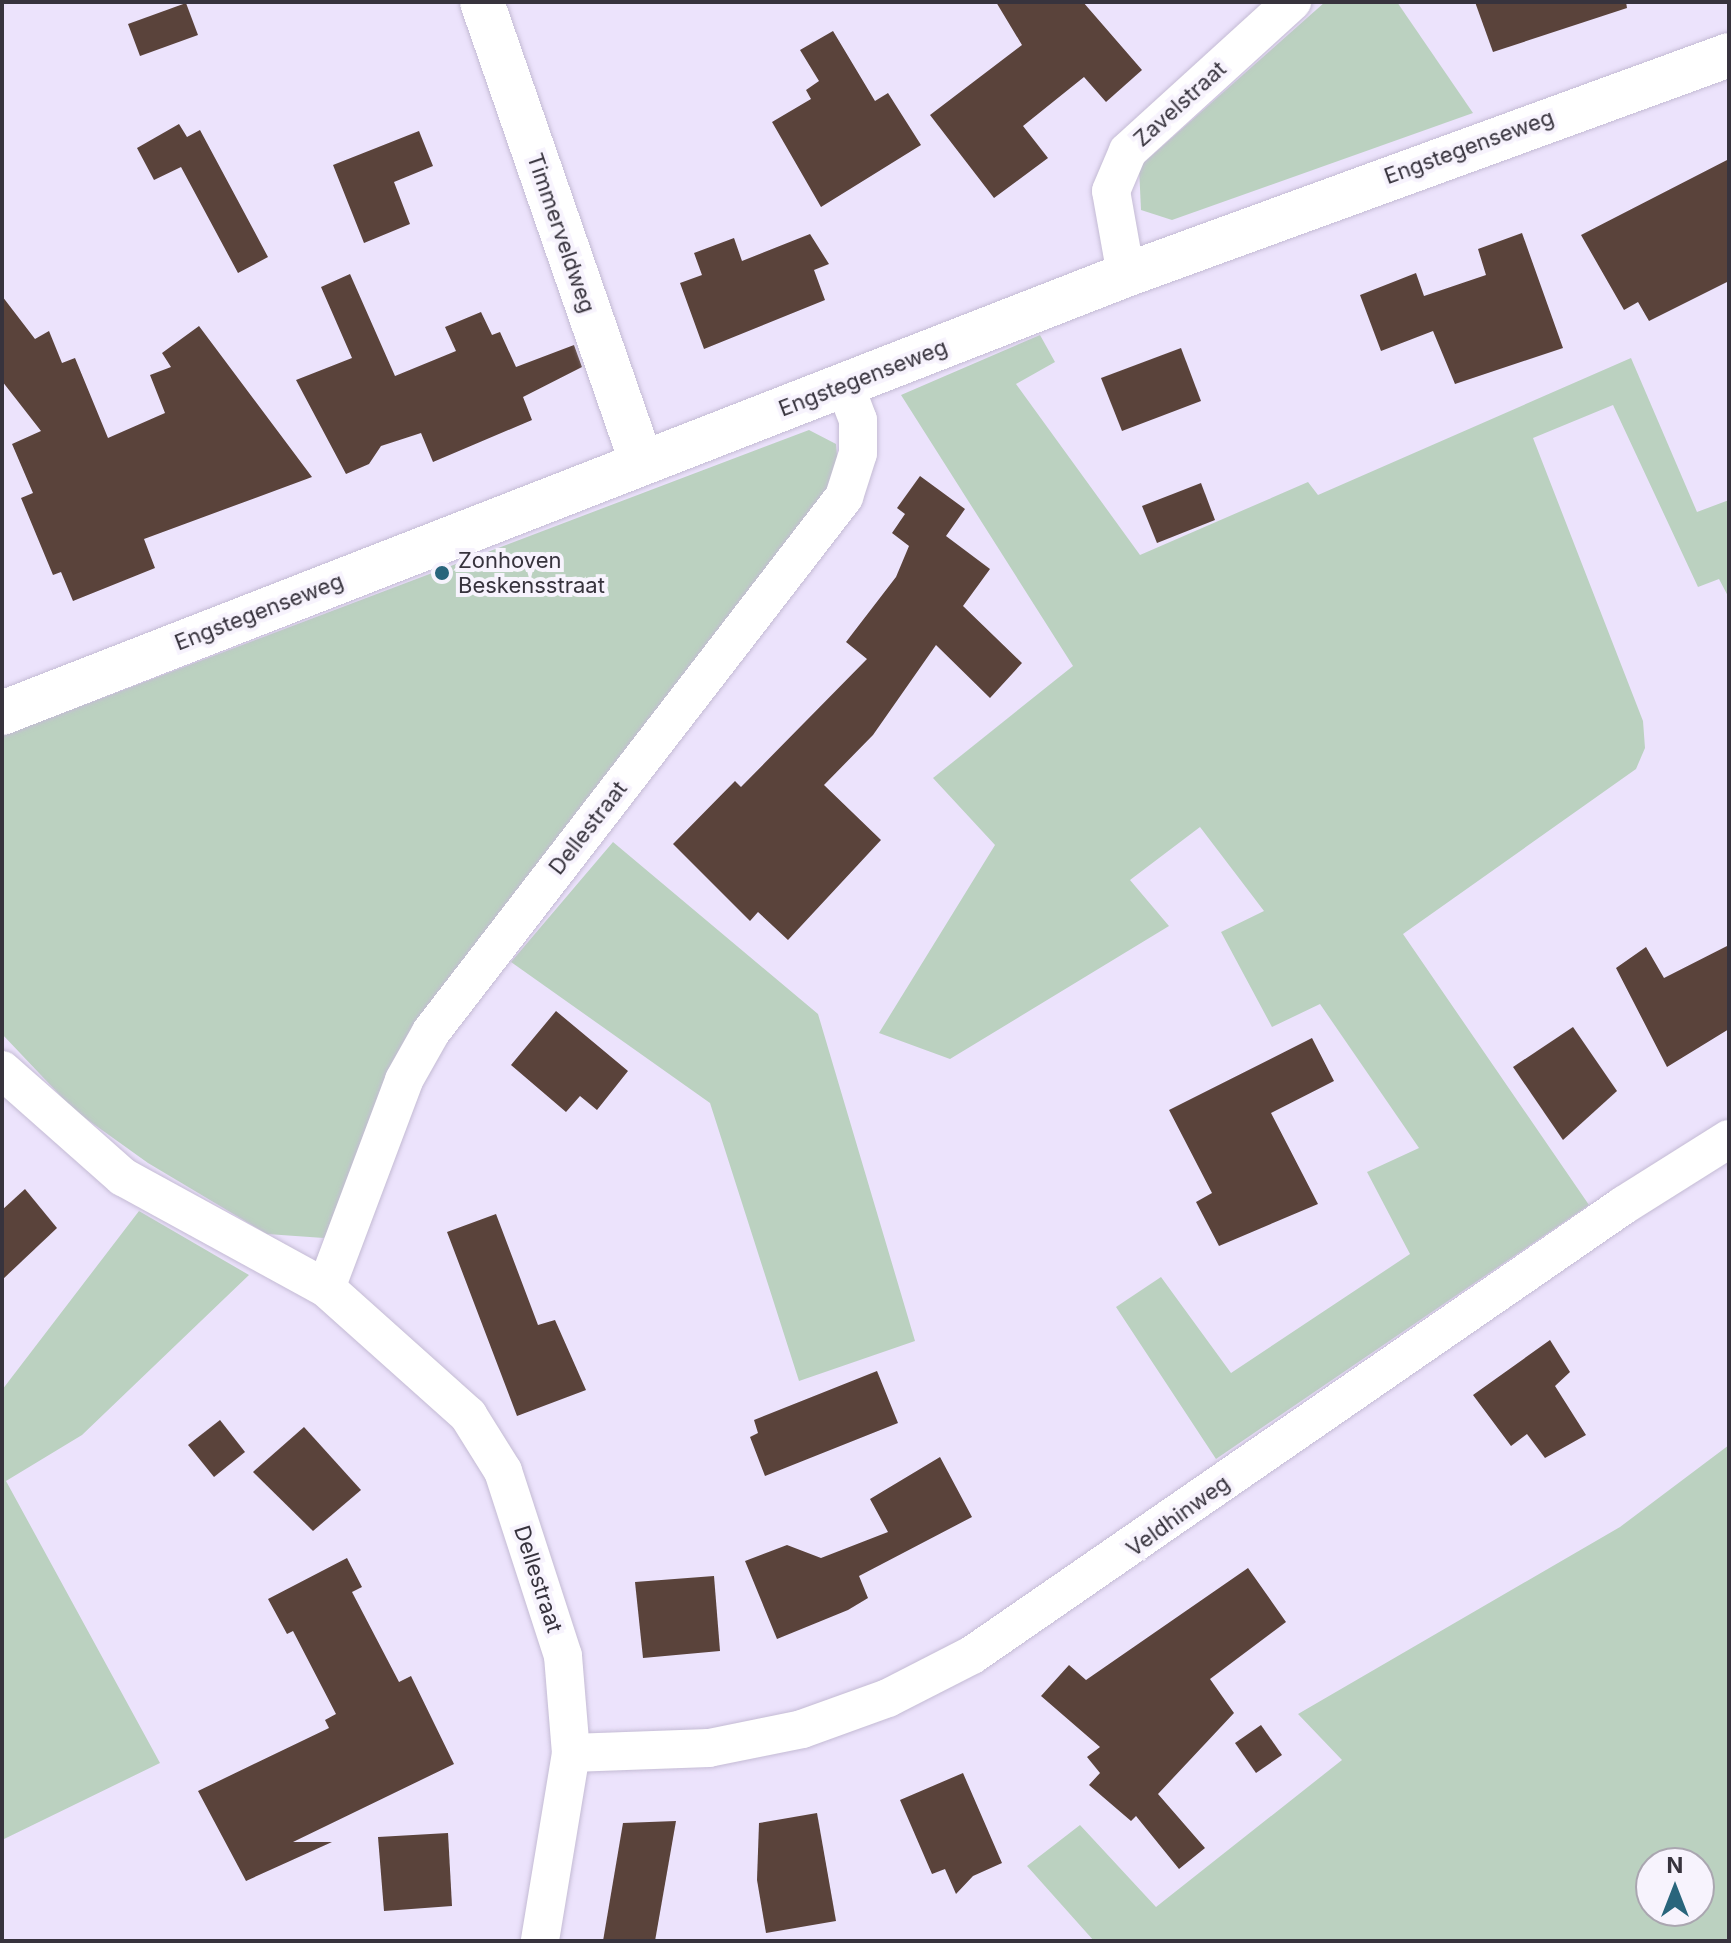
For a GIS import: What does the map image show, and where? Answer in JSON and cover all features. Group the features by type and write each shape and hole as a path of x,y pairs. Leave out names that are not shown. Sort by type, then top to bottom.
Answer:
{"street":[{"name":"Timmerveldweg","path":"482,2 641,462"},
{"name":"Zavelstraat","path":"1126,275 1111,191 1128,151 1292,2"},
{"name":"Engstegenseweg","path":"2,713 1126,275 1729,55"},
{"name":"Dellestraat","path":"326,1288 404,1080 431,1032 844,497 858,453 858,420 845,386"},
{"name":"Dellestraat","path":"2,1070 123,1177 326,1288 468,1415 503,1471 563,1656 571,1753 540,1941"},
{"name":"Veldhinweg","path":"571,1753 709,1748 802,1729 888,1698 972,1655 1624,1205 1729,1139"}],"green space":[{"path":"1325,2 1397,2 1473,113 1172,220 1141,210 1139,167"},
{"path":"1040,335 1055,362 1016,384 1140,555 1308,482 1318,495 1631,358 1697,512 1729,500 1729,598 1719,579 1698,587 1613,405 1533,438 1643,721 1645,748 1636,769 1403,934 1589,1205 1216,1459 1116,1307 1161,1277 1231,1373 1410,1254 1367,1172 1419,1148 1320,1004 1272,1027 1221,932 1264,911 1200,827 1130,880 1169,926 950,1059 879,1033 995,845 933,778 1073,666 901,395"},
{"path":"809,430 836,444 839,478 583,809 324,1238 267,1234 148,1163 74,1110 2,1034 2,736"},
{"path":"613,842 818,1014 915,1341 799,1381 710,1103 511,962"},
{"path":"139,1211 249,1275 82,1435 6,1481 160,1763 2,1840 2,1390"},
{"path":"1729,1445 1729,1941 1094,1941 1027,1866 1080,1825 1156,1907 1342,1760 1298,1714 1620,1527"}],"building":[{"path":"996,2 1083,2 1142,70 1106,102 1084,77 1023,126 1048,158 994,198 930,115 1022,45"},
{"path":"1475,2 1626,2 1627,8 1493,52"},
{"path":"186,3 198,35 140,56 128,24"},
{"path":"833,31 875,101 888,93 921,145 821,207 772,122 811,99 806,90 819,81 800,50"},
{"path":"179,124 187,137 200,130 268,257 238,273 181,167 154,180 137,148"},
{"path":"419,131 433,166 394,182 410,224 364,243 333,165"},
{"path":"1729,159 1729,281 1649,321 1638,302 1624,310 1581,235"},
{"path":"1522,233 1563,348 1455,384 1433,331 1381,351 1360,295 1416,273 1424,296 1486,275 1478,249"},
{"path":"810,234 829,264 814,270 825,300 704,349 680,283 702,275 694,253 734,238 742,261"},
{"path":"350,274 395,376 456,351 445,327 481,312 492,335 500,332 516,367 574,345 582,367 523,397 532,420 433,462 421,433 381,446 369,464 346,474 296,380 352,358 321,287"},
{"path":"2,296 35,339 49,331 62,363 75,358 108,438 165,413 150,375 171,367 162,353 199,326 312,477 144,539 155,568 73,601 61,572 53,575 21,498 33,493 12,444 41,431 2,381"},
{"path":"1181,348 1201,401 1122,431 1101,378"},
{"path":"920,476 965,509 946,536 990,569 963,606 1022,663 990,698 936,645 873,735 824,785 881,840 788,940 758,912 750,921 673,844 735,781 741,787 867,659 846,642 896,577 909,546 892,533 905,514 897,508"},
{"path":"1201,483 1215,520 1157,543 1142,506"},
{"path":"1729,945 1729,1029 1667,1067 1616,968 1646,947 1664,978"},
{"path":"556,1011 628,1071 597,1110 580,1096 566,1112 511,1065"},
{"path":"1573,1027 1617,1091 1563,1140 1513,1067"},
{"path":"1312,1038 1334,1081 1271,1113 1318,1204 1219,1246 1196,1202 1212,1193 1169,1110"},
{"path":"25,1189 57,1228 2,1280 2,1210"},
{"path":"496,1214 538,1325 555,1320 586,1390 517,1416 447,1232"},
{"path":"1550,1340 1570,1372 1555,1386 1586,1435 1545,1458 1527,1434 1511,1446 1473,1395"},
{"path":"877,1371 898,1423 765,1476 750,1437 758,1433 754,1420"},
{"path":"220,1420 245,1452 214,1477 188,1445"},
{"path":"304,1427 361,1490 313,1531 253,1472"},
{"path":"940,1457 972,1517 859,1576 868,1598 848,1610 777,1639 745,1561 787,1545 821,1558 888,1532 870,1499"},
{"path":"347,1558 362,1587 352,1592 399,1682 411,1676 454,1764 293,1842 332,1842 246,1881 198,1791 329,1728 325,1720 336,1714 293,1631 287,1634 268,1599"},
{"path":"1248,1568 1286,1622 1210,1679 1234,1713 1158,1794 1205,1848 1179,1869 1136,1816 1131,1821 1089,1785 1100,1773 1087,1757 1100,1747 1041,1696 1069,1665 1086,1680"},
{"path":"714,1576 720,1651 643,1658 635,1582"},
{"path":"1261,1725 1282,1755 1256,1773 1235,1743"},
{"path":"963,1773 1002,1863 973,1876 956,1894 945,1869 932,1874 900,1800"},
{"path":"817,1813 836,1921 766,1933 757,1880 759,1823"},
{"path":"676,1821 655,1941 603,1941 623,1823"},
{"path":"448,1833 452,1906 384,1911 378,1837"}],"place":[{"name":"Zonhoven Beskensstraat","path":"442,573"}]}
